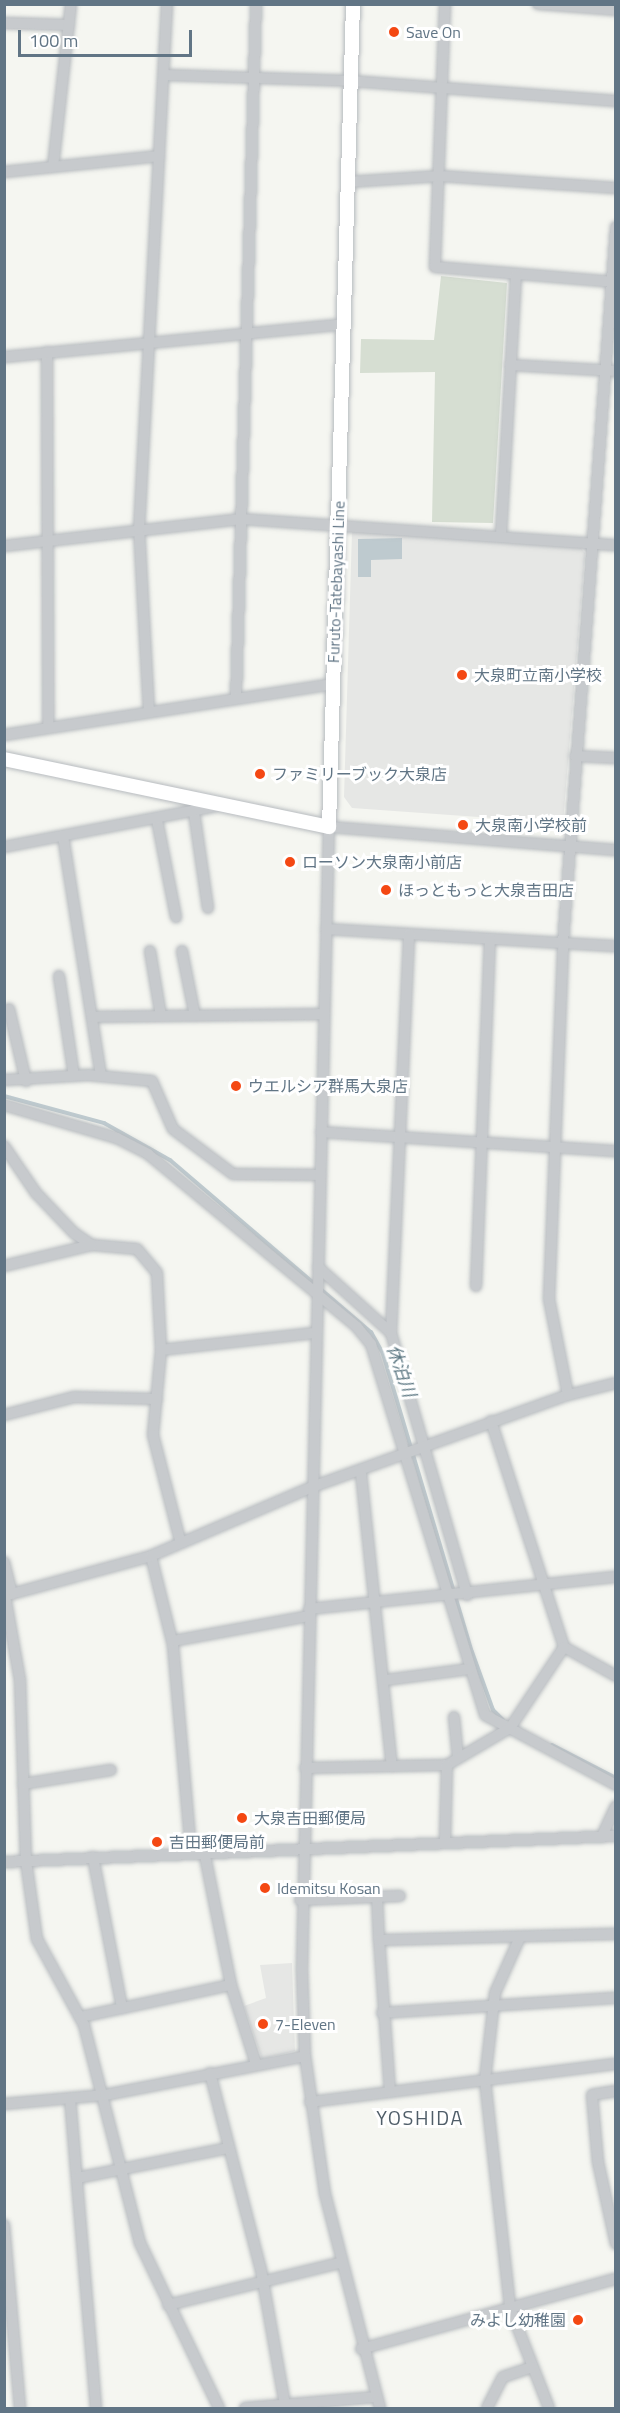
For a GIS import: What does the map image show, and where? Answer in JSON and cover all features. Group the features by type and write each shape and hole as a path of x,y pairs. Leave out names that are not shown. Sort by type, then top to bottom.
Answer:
{"main road":[{"name":"Furuto-Tatebayashi Line","path":"329,827 353,4"},
{"path":"4,759 329,827"}],"street":[{"path":"53,167 71,4"},
{"path":"149,712 139,530 167,4"},
{"path":"236,699 256,4"},
{"path":"445,4 435,267 612,282"},
{"path":"538,4 615,10"},
{"path":"4,23 69,25"},
{"path":"164,75 351,81 615,101"},
{"path":"4,172 159,156"},
{"path":"348,182 440,176 615,188"},
{"path":"568,1395 549,1299 557,1147 563,943 567,847 591,543 610,371 615,227"},
{"path":"501,535 516,274"},
{"path":"4,357 149,340 344,324"},
{"path":"46,352 48,728"},
{"path":"510,364 610,371"},
{"path":"4,546 241,519 338,523 615,545"},
{"path":"4,735 333,684"},
{"path":"575,756 615,758"},
{"path":"4,847 157,820 225,804"},
{"path":"194,812 208,908"},
{"path":"157,820 176,917"},
{"path":"380,2409 361,2349 339,2263 310,2102 305,2056 300,1900 329,827 615,850"},
{"path":"63,836 101,1075"},
{"path":"327,929 615,946"},
{"path":"409,934 391,1333 413,1452 448,1597 485,1715 615,1785"},
{"path":"476,1286 490,939"},
{"path":"150,951 161,1016"},
{"path":"182,951 195,1016"},
{"path":"59,976 74,1076"},
{"path":"9,1009 26,1081"},
{"path":"92,1017 324,1014"},
{"path":"4,1080 26,1081 101,1075 152,1081 174,1129 233,1174 320,1175"},
{"path":"4,1105 117,1138 148,1155 317,1292 371,1344 466,1595"},
{"path":"321,1132 615,1151"},
{"path":"4,1146 53,1213 92,1245"},
{"path":"4,1266 92,1245 137,1249 150,1260 157,1273 161,1350 153,1436 180,1540"},
{"path":"318,1270 391,1333"},
{"path":"161,1350 316,1333"},
{"path":"7,1596 151,1556 180,1540 312,1487 361,1473 491,1421 568,1395 615,1383"},
{"path":"4,1415 74,1397 158,1400"},
{"path":"491,1421 541,1587 564,1647 615,1676"},
{"path":"361,1473 378,1603 392,1766"},
{"path":"151,1556 172,1641 191,1852"},
{"path":"4,1562 20,1680 26,1861 37,1939 80,2017 105,2095 121,2172 140,2243 219,2409"},
{"path":"172,1641 309,1612 615,1577"},
{"path":"305,1768 447,1765 509,1729 564,1647"},
{"path":"386,1680 469,1669"},
{"path":"454,1716 458,1758"},
{"path":"445,1841 447,1765"},
{"path":"24,1784 111,1770"},
{"path":"602,1836 615,1806"},
{"path":"4,1862 303,1845 615,1836"},
{"path":"204,1851 231,1985 256,2064"},
{"path":"93,1857 122,2008"},
{"path":"377,1896 382,2013 390,2092"},
{"path":"300,1900 400,1896"},
{"path":"379,1940 615,1934"},
{"path":"520,1937 494,2004 485,2080 510,2308 549,2409"},
{"path":"80,2017 231,1985"},
{"path":"382,2013 615,1998"},
{"path":"4,2104 105,2095 305,2056"},
{"path":"310,2102 615,2064"},
{"path":"210,2073 264,2280 285,2405"},
{"path":"615,2091 592,2095 598,2162 615,2244"},
{"path":"70,2098 96,2409"},
{"path":"77,2178 121,2172 229,2148"},
{"path":"4,2226 20,2409"},
{"path":"168,2306 264,2280 339,2263"},
{"path":"361,2349 615,2279"},
{"path":"487,2409 503,2377 532,2367"},
{"path":"245,2409 376,2397"}],"shaded area":[{"path":"441,276 507,283 493,523 432,522 435,372 360,373 361,339 434,340"},
{"name":"大泉町立南小学校","path":"352,531 581,548 585,553 563,823 352,808 344,797"},
{"path":"402,538 402,559 371,560 371,577 358,577 358,539"},
{"path":"292,1963 295,2051 262,2059 244,2006 266,1998 260,1965"}],"waterway":[{"name":"休泊川","path":"4,1096 104,1123 170,1160 371,1332 383,1354 472,1652 493,1710 503,1720"},
{"name":"休泊川","path":"552,1745 616,1778"}],"place":[{"name":"Save On","path":"394,32"},
{"name":"大泉町立南小学校","path":"462,675"},
{"name":"ファミリーブック大泉店","path":"260,774"},
{"name":"大泉南小学校前","path":"463,825"},
{"name":"ローソン大泉南小前店","path":"290,862"},
{"name":"ほっともっと大泉吉田店","path":"386,890"},
{"name":"ウエルシア群馬大泉店","path":"236,1086"},
{"name":"大泉吉田郵便局","path":"242,1818"},
{"name":"吉田郵便局前","path":"157,1842"},
{"name":"Idemitsu Kosan","path":"265,1888"},
{"name":"7-Eleven","path":"263,2024"},
{"name":"みよし幼稚園","path":"578,2320"}],"district":[{"name":"YOSHIDA","path":"420,2117"}]}
